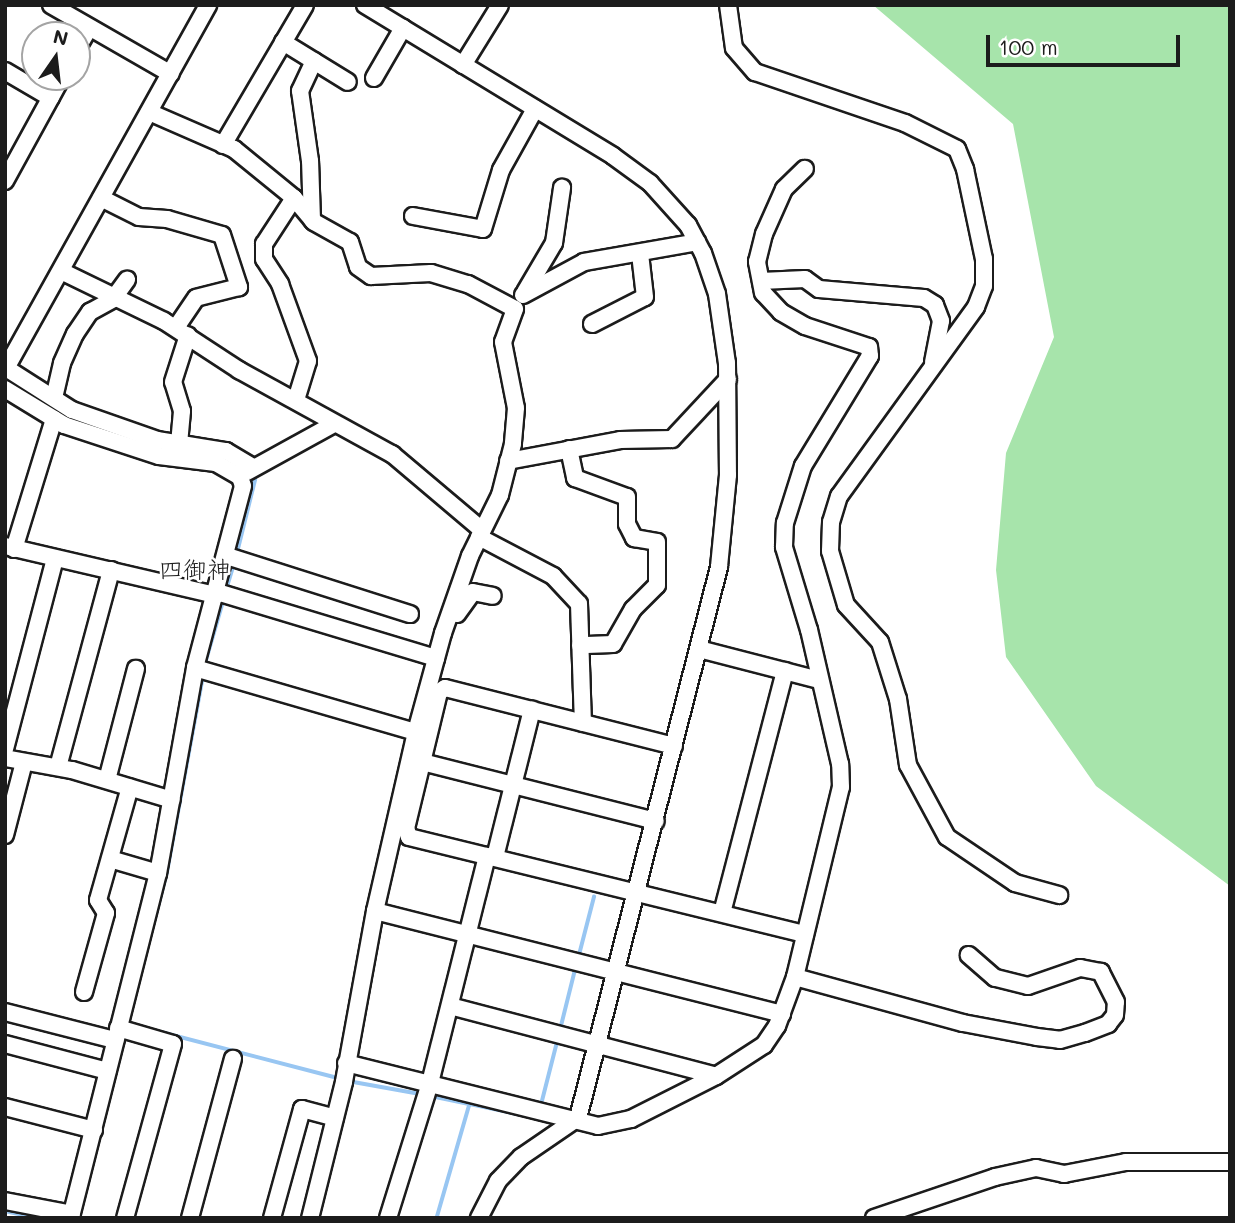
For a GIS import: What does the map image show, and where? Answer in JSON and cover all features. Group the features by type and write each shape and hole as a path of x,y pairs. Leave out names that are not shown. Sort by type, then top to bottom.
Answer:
{"street":[{"path":"51,5 77,21"},
{"path":"178,452 72,410 8,361 61,271 208,5"},
{"path":"223,145 305,5"},
{"path":"365,5 650,183 697,242 717,294 728,379 726,520 699,649 578,1118 521,1157 498,1181 479,1218"},
{"path":"463,65 500,5"},
{"path":"728,5 734,48 755,72 905,123 957,149 974,205 985,259 984,286 976,307 839,496 830,532 836,577 846,605 880,642 898,699 908,765 947,837 1015,883 1059,895"},
{"path":"374,78 403,28"},
{"path":"91,29 171,74"},
{"path":"283,42 348,82"},
{"path":"312,220 310,161 300,91 314,61"},
{"path":"5,71 51,98"},
{"path":"8,170 55,91"},
{"path":"414,216 483,229 501,170 535,109"},
{"path":"149,112 223,145 294,198 312,220 349,242 358,267 371,276 431,273 519,302"},
{"path":"345,1074 578,1118 598,1126 631,1119 716,1076 764,1045 782,1014 795,977 841,787 841,765 784,547 785,523 803,466 870,356 869,347 805,326 781,312 763,293 757,262 774,208 784,189 805,169"},
{"path":"310,1218 345,1074 375,911 416,732 443,633 480,534 499,495 508,461 516,408 503,342 519,302 554,243 562,188"},
{"path":"102,198 139,217 167,219 222,235 239,287 196,298 182,332 173,382 182,411 178,452"},
{"path":"294,198 264,244 264,259 280,284 308,361 296,400"},
{"path":"519,302 584,262 697,242"},
{"path":"592,324 645,297 640,254"},
{"path":"61,271 182,332 239,370 392,454 480,534 553,576 579,604 583,723"},
{"path":"761,281 805,278 819,289 924,298 935,304 941,321 932,368"},
{"path":"54,398 62,363 75,334 90,312 113,299 127,281"},
{"path":"508,461 620,440 672,439 728,379"},
{"path":"5,388 54,419 178,452 226,451 247,472"},
{"path":"54,419 10,548 221,594 436,658"},
{"path":"247,472 334,424"},
{"path":"569,449 575,478 627,497 627,524 634,538 657,542 657,584 634,608 613,644 580,645"},
{"path":"5,1201 28,1212 71,1216 158,873 202,670 233,558 247,472"},
{"path":"233,558 410,614"},
{"path":"5,749 55,559"},
{"path":"58,767 111,570"},
{"path":"443,633 468,595 493,596"},
{"path":"699,649 819,680"},
{"path":"107,780 136,669"},
{"path":"202,670 416,732"},
{"path":"722,914 785,671"},
{"path":"674,746 445,688 439,692 406,828 409,836 805,934"},
{"path":"388,1218 428,1091 468,934 532,710"},
{"path":"5,758 58,767 172,800"},
{"path":"5,835 24,761"},
{"path":"422,762 656,821"},
{"path":"84,992 106,913 98,900 130,787"},
{"path":"110,859 158,873"},
{"path":"375,911 782,1014"},
{"path":"795,977 963,1023 1060,1040 1108,1024 1115,1015 1116,1002 1101,972 1080,968 1028,986 995,978 969,955"},
{"path":"450,1006 716,1076"},
{"path":"5,1012 173,1044 125,1218"},
{"path":"5,1044 108,1071"},
{"path":"191,1218 233,1059"},
{"path":"5,1107 94,1130"},
{"path":"272,1218 302,1110 335,1118"},
{"path":"874,1218 995,1177 1036,1168 1064,1174 1126,1162 1230,1162"}],"green space":[{"path":"873,5 1230,5 1230,886 1096,786 1006,657 996,570 1006,453 1054,337 1013,124"}],"waterway":[{"path":"48,404 85,423"},
{"path":"237,553 255,480 249,474"},
{"path":"226,590 234,564"},
{"path":"205,664 224,598"},
{"path":"148,945 167,872 203,675"},
{"path":"578,959 594,897"},
{"path":"560,1030 576,966"},
{"path":"142,1027 341,1079"},
{"path":"542,1101 558,1038"},
{"path":"348,1081 420,1094"},
{"path":"431,1096 470,1104 437,1218"},
{"path":"470,1104 531,1117"},
{"path":"5,1211 37,1218"}],"district":[{"name":"四御神","path":"195,569"}]}
